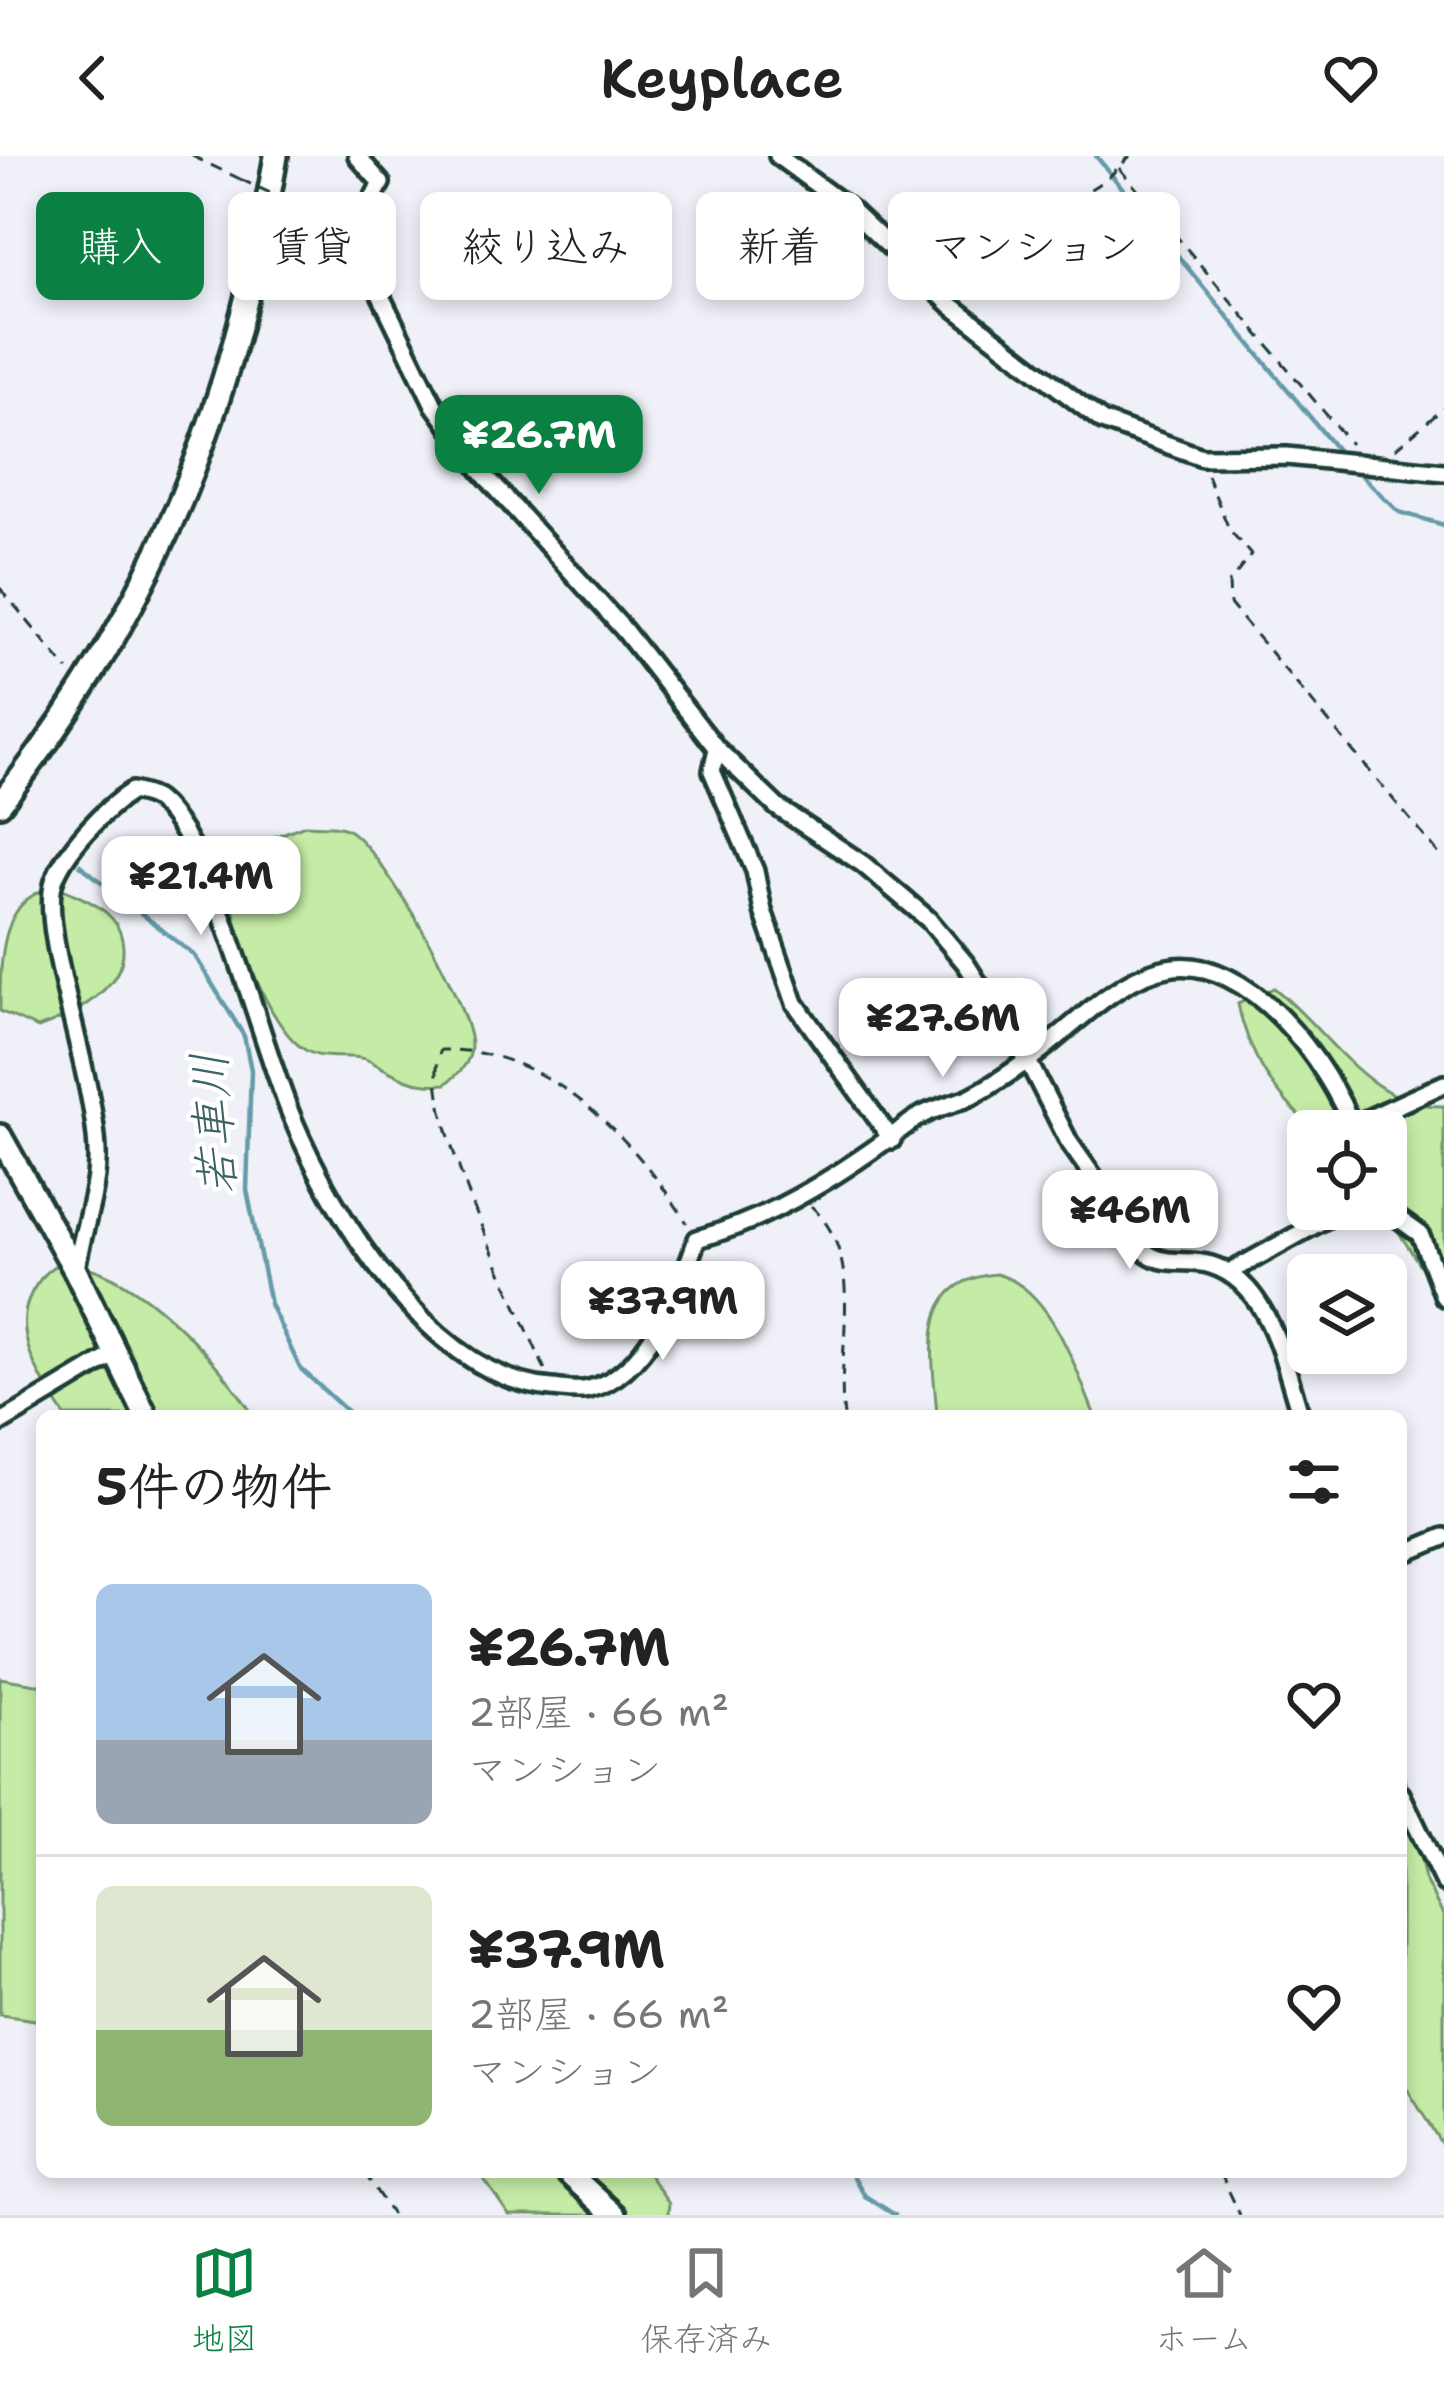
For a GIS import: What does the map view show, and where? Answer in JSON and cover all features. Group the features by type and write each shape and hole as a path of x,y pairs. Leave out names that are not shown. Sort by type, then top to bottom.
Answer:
{"street":[{"path":"0,803 84,689 167,538 213,424 254,283 276,156"},
{"path":"357,156 381,183 377,192"},
{"path":"778,156 851,210 952,306 1102,422 1202,457 1287,456 1444,472"},
{"path":"383,300 434,405 481,470 624,630 717,749 777,807 863,863 929,920 966,964 1028,1061 1069,1142 1147,1252 1156,1260 1204,1263 1230,1272 1249,1290 1273,1331 1299,1410"},
{"path":"717,749 712,771 755,871 763,911 795,1003 892,1140"},
{"path":"76,1271 98,1163 88,1069 52,896 55,877 71,854 132,791 155,797 178,823 226,932 292,1119 323,1179 399,1294 471,1362 515,1382 587,1390 611,1379 641,1350 668,1309 697,1239 770,1214 892,1140 914,1119 974,1096 1144,976 1191,965 1217,970 1296,1033 1342,1110"},
{"path":"1390,1110 1444,1084"},
{"path":"0,1136 76,1271 143,1410"},
{"path":"1407,1225 1437,1258 1444,1297"},
{"path":"1230,1272 1306,1230"},
{"path":"0,1423 115,1354"},
{"path":"1407,1553 1444,1538"},
{"path":"1407,1806 1444,1883"},
{"path":"574,2178 614,2215"}],"path":[{"path":"192,156 268,192"},
{"path":"952,306 1032,226 1108,178 1130,156"},
{"path":"1117,170 1371,465 1444,408"},
{"path":"1202,457 1229,529 1252,555 1229,583 1230,604 1444,860"},
{"path":"0,588 84,689"},
{"path":"553,1388 456,1161 435,1085 434,1064 441,1050 461,1050 521,1069 590,1106 633,1144 697,1239"},
{"path":"798,1194 837,1239 845,1265 844,1410"},
{"path":"368,2178 392,2215"},
{"path":"1223,2178 1240,2215"}],"green space":[{"path":"305,825 350,831 383,868 424,932 457,999 471,1047 466,1063 446,1084 414,1082 363,1058 307,1051 270,1007 242,942 233,906 234,882 250,846"},
{"path":"59,887 109,915 123,949 120,965 100,994 38,1028 0,1011 3,950 14,915 25,901"},
{"path":"1274,988 1372,1081 1417,1103 1444,1106 1444,1303 1397,1230 1407,1230 1407,1110 1295,1110 1257,1058 1238,1004"},
{"path":"54,1266 93,1269 116,1279 184,1331 250,1410 61,1410 41,1377 26,1338 28,1301"},
{"path":"996,1274 1032,1295 1059,1332 1093,1410 937,1410 934,1326 951,1291"},
{"path":"0,1678 36,1684 36,2020 0,2015"},
{"path":"1407,1792 1425,1880 1444,1917 1444,2148 1407,2089"},
{"path":"483,2178 651,2178 669,2203 668,2215 509,2215"}],"waterway":[{"path":"1096,156 1338,451"},
{"path":"1362,476 1399,512 1444,525"},
{"name":"若車川","path":"80,865 195,956 244,1036 251,1070 247,1190 270,1304 300,1368 346,1410"},
{"name":"若車川","path":"854,2178 865,2196 895,2215"}]}
